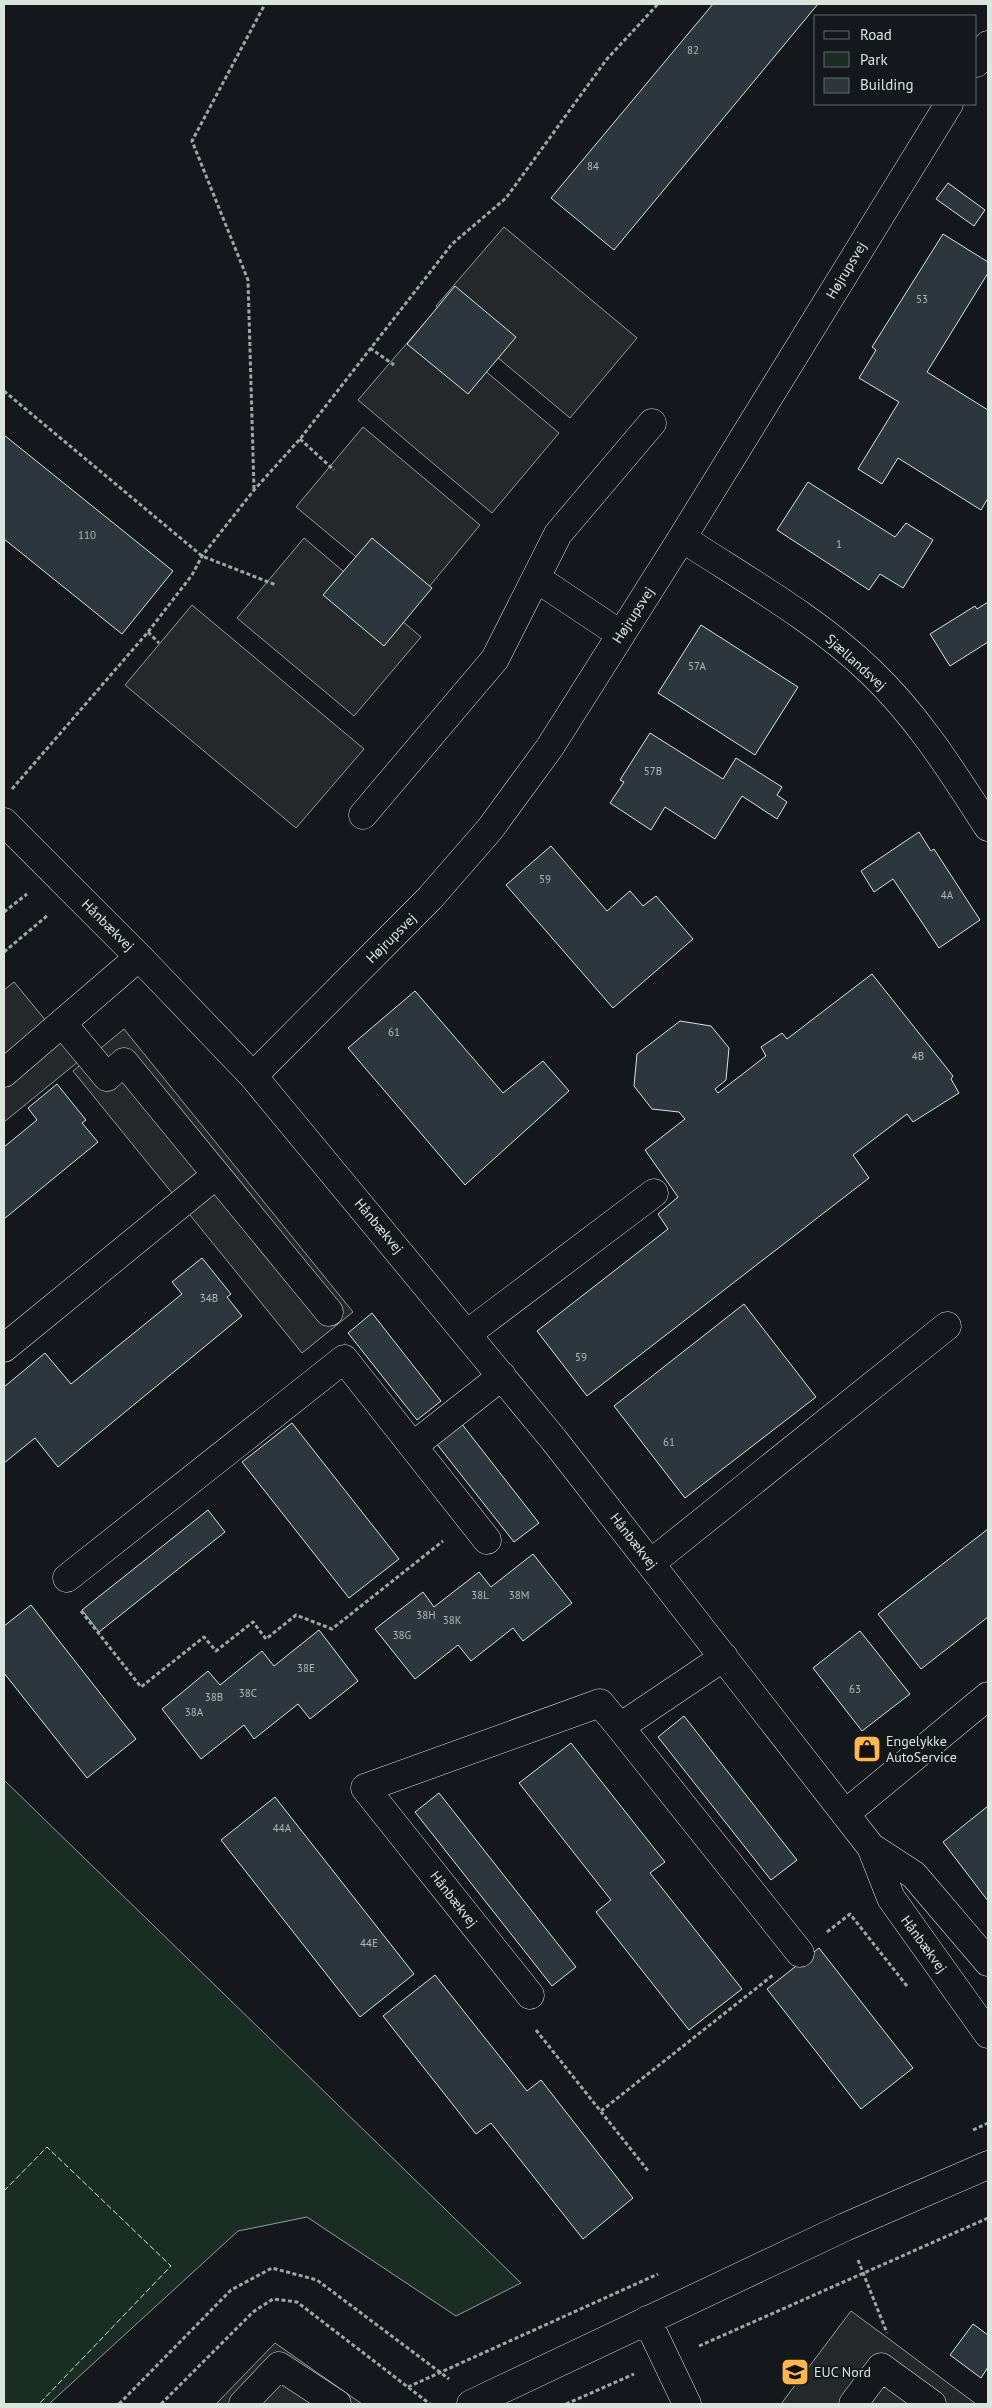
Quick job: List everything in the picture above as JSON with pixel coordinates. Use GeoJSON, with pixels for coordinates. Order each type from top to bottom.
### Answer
{"type":"FeatureCollection","features":[{"type":"Feature","properties":{"kind":"street"},"geometry":{"type":"LineString","coordinates":[[977,62],[988,45]]}},
{"type":"Feature","properties":{"kind":"street","name":"Højrupsvej"},"geometry":{"type":"LineString","coordinates":[[253,1076],[430,898],[490,829],[550,747],[682,538],[948,105]]}},
{"type":"Feature","properties":{"kind":"street"},"geometry":{"type":"LineString","coordinates":[[364,815],[495,659],[558,534],[652,423]]}},
{"type":"Feature","properties":{"kind":"street","name":"Sjællandsvej"},"geometry":{"type":"LineString","coordinates":[[682,538],[816,626],[871,672],[926,733],[988,827]]}},
{"type":"Feature","properties":{"kind":"street"},"geometry":{"type":"LineString","coordinates":[[536,578],[620,634]]}},
{"type":"Feature","properties":{"kind":"street","name":"Hånbækvej"},"geometry":{"type":"LineString","coordinates":[[4,822],[108,925],[253,1076],[468,1334],[724,1657],[871,1847],[891,1898],[988,2034]]}},
{"type":"Feature","properties":{"kind":"street"},"geometry":{"type":"LineString","coordinates":[[4,1073],[139,957]]}},
{"type":"Feature","properties":{"kind":"street"},"geometry":{"type":"LineString","coordinates":[[62,1023],[107,1076],[124,1062],[329,1312]]}},
{"type":"Feature","properties":{"kind":"street"},"geometry":{"type":"LineString","coordinates":[[4,1348],[216,1175]]}},
{"type":"Feature","properties":{"kind":"street"},"geometry":{"type":"LineString","coordinates":[[468,1334],[654,1192]]}},
{"type":"Feature","properties":{"kind":"street"},"geometry":{"type":"LineString","coordinates":[[650,1563],[947,1326]]}},
{"type":"Feature","properties":{"kind":"street"},"geometry":{"type":"LineString","coordinates":[[67,1578],[344,1359],[479,1530]]}},
{"type":"Feature","properties":{"kind":"street"},"geometry":{"type":"LineString","coordinates":[[413,1446],[502,1376]]}},
{"type":"Feature","properties":{"kind":"street"},"geometry":{"type":"LineString","coordinates":[[620,1727],[724,1657]]}},
{"type":"Feature","properties":{"kind":"street"},"geometry":{"type":"LineString","coordinates":[[845,1814],[988,1696]]}},
{"type":"Feature","properties":{"kind":"street","name":"Hånbækvej"},"geometry":{"type":"LineString","coordinates":[[530,1995],[365,1788],[600,1703],[800,1953]]}},
{"type":"Feature","properties":{"kind":"street","name":"Hånbækvej"},"geometry":{"type":"LineString","coordinates":[[871,1847],[914,1875],[988,1962]]}},
{"type":"Feature","properties":{"kind":"street"},"geometry":{"type":"LineString","coordinates":[[475,2402],[844,2226],[988,2165]]}},
{"type":"Feature","properties":{"kind":"street"},"geometry":{"type":"LineString","coordinates":[[647,2320],[687,2404]]}},
{"type":"Feature","properties":{"kind":"street"},"geometry":{"type":"LineString","coordinates":[[243,2404],[279,2366],[337,2404]]}},
{"type":"Feature","properties":{"kind":"street"},"geometry":{"type":"LineString","coordinates":[[854,2404],[881,2367],[932,2404]]}},
{"type":"Feature","properties":{"kind":"path"},"geometry":{"type":"LineString","coordinates":[[254,490],[248,280],[192,141],[264,4]]}},
{"type":"Feature","properties":{"kind":"path"},"geometry":{"type":"LineString","coordinates":[[10,792],[148,632],[192,575],[202,556],[254,490],[300,439],[452,244],[506,198],[607,59],[658,4]]}},
{"type":"Feature","properties":{"kind":"path"},"geometry":{"type":"LineString","coordinates":[[370,348],[394,365]]}},
{"type":"Feature","properties":{"kind":"path"},"geometry":{"type":"LineString","coordinates":[[4,391],[202,556],[276,584]]}},
{"type":"Feature","properties":{"kind":"path"},"geometry":{"type":"LineString","coordinates":[[300,439],[334,470]]}},
{"type":"Feature","properties":{"kind":"path"},"geometry":{"type":"LineString","coordinates":[[148,632],[160,643]]}},
{"type":"Feature","properties":{"kind":"path"},"geometry":{"type":"LineString","coordinates":[[4,952],[48,915],[108,925]]}},
{"type":"Feature","properties":{"kind":"path"},"geometry":{"type":"LineString","coordinates":[[67,1578],[66,1592],[141,1687],[204,1637],[216,1651],[253,1622],[266,1639],[296,1615],[332,1629],[479,1530]]}},
{"type":"Feature","properties":{"kind":"path"},"geometry":{"type":"LineString","coordinates":[[601,2111],[850,1914],[909,1989]]}},
{"type":"Feature","properties":{"kind":"path"},"geometry":{"type":"LineString","coordinates":[[530,1995],[519,2008],[649,2172]]}},
{"type":"Feature","properties":{"kind":"path"},"geometry":{"type":"LineString","coordinates":[[566,2404],[988,2218]]}},
{"type":"Feature","properties":{"kind":"path"},"geometry":{"type":"LineString","coordinates":[[844,2226],[889,2339],[881,2367]]}},
{"type":"Feature","properties":{"kind":"path"},"geometry":{"type":"LineString","coordinates":[[119,2404],[231,2290],[272,2268],[317,2280],[475,2402]]}},
{"type":"Feature","properties":{"kind":"green space"},"geometry":{"type":"Polygon","coordinates":[[[4,1780],[521,2283],[456,2316],[307,2217],[238,2231],[49,2404],[4,2404],[4,1780]]]}},
{"type":"Feature","properties":{"kind":"shaded area"},"geometry":{"type":"Polygon","coordinates":[[[504,227],[637,338],[570,418],[436,306],[504,227]]]}},
{"type":"Feature","properties":{"kind":"shaded area"},"geometry":{"type":"Polygon","coordinates":[[[426,321],[559,433],[492,513],[358,400],[426,321]]]}},
{"type":"Feature","properties":{"kind":"shaded area"},"geometry":{"type":"Polygon","coordinates":[[[363,427],[480,525],[414,605],[296,507],[363,427]]]}},
{"type":"Feature","properties":{"kind":"shaded area"},"geometry":{"type":"Polygon","coordinates":[[[304,538],[421,637],[354,716],[237,618],[304,538]]]}},
{"type":"Feature","properties":{"kind":"shaded area"},"geometry":{"type":"Polygon","coordinates":[[[192,605],[364,749],[296,828],[125,685],[192,605]]]}},
{"type":"Feature","properties":{"kind":"shaded area"},"geometry":{"type":"Polygon","coordinates":[[[14,982],[79,1061],[4,1122],[4,990],[14,982]]]}},
{"type":"Feature","properties":{"kind":"shaded area"},"geometry":{"type":"Polygon","coordinates":[[[124,1029],[353,1312],[302,1353],[73,1071],[124,1029]]]}},
{"type":"Feature","properties":{"kind":"shaded area"},"geometry":{"type":"Polygon","coordinates":[[[851,2311],[889,2339],[976,2404],[781,2404],[851,2311]]]}},
{"type":"Feature","properties":{"kind":"shaded area"},"geometry":{"type":"Polygon","coordinates":[[[275,2343],[362,2404],[216,2404],[275,2343]]]}},
{"type":"Feature","properties":{"kind":"building"},"geometry":{"type":"Polygon","coordinates":[[[713,4],[818,4],[614,250],[551,198],[713,4]]]}},
{"type":"Feature","properties":{"kind":"building"},"geometry":{"type":"Polygon","coordinates":[[[948,183],[985,210],[974,226],[936,199],[948,183]]]}},
{"type":"Feature","properties":{"kind":"building"},"geometry":{"type":"Polygon","coordinates":[[[943,234],[988,262],[988,273],[927,372],[988,410],[988,498],[981,510],[898,458],[882,484],[858,469],[899,402],[859,378],[876,350],[872,347],[943,234]]]}},
{"type":"Feature","properties":{"kind":"building"},"geometry":{"type":"Polygon","coordinates":[[[455,286],[516,337],[468,394],[407,344],[455,286]]]}},
{"type":"Feature","properties":{"kind":"building"},"geometry":{"type":"Polygon","coordinates":[[[4,435],[173,571],[122,634],[4,539],[4,435]]]}},
{"type":"Feature","properties":{"kind":"building"},"geometry":{"type":"Polygon","coordinates":[[[808,482],[895,537],[906,523],[933,540],[903,588],[880,574],[869,590],[777,530],[808,482]]]}},
{"type":"Feature","properties":{"kind":"building"},"geometry":{"type":"Polygon","coordinates":[[[372,538],[432,588],[384,646],[323,595],[372,538]]]}},
{"type":"Feature","properties":{"kind":"building"},"geometry":{"type":"Polygon","coordinates":[[[988,602],[988,642],[950,666],[930,634],[975,606],[977,609],[988,602]]]}},
{"type":"Feature","properties":{"kind":"building"},"geometry":{"type":"Polygon","coordinates":[[[701,625],[798,687],[755,755],[658,693],[701,625]]]}},
{"type":"Feature","properties":{"kind":"building"},"geometry":{"type":"Polygon","coordinates":[[[650,733],[723,779],[736,758],[782,787],[777,795],[787,802],[777,819],[742,796],[715,839],[665,807],[651,830],[610,803],[624,782],[620,780],[650,733]]]}},
{"type":"Feature","properties":{"kind":"building"},"geometry":{"type":"Polygon","coordinates":[[[919,832],[931,851],[934,849],[980,920],[939,948],[893,879],[874,892],[861,871],[919,832]]]}},
{"type":"Feature","properties":{"kind":"building"},"geometry":{"type":"Polygon","coordinates":[[[551,846],[607,911],[630,891],[643,906],[656,896],[693,939],[613,1008],[506,885],[551,846]]]}},
{"type":"Feature","properties":{"kind":"building"},"geometry":{"type":"Polygon","coordinates":[[[872,974],[953,1076],[951,1079],[959,1093],[913,1122],[907,1114],[853,1155],[869,1178],[587,1396],[537,1331],[668,1229],[658,1214],[678,1197],[645,1150],[685,1119],[679,1112],[652,1109],[634,1086],[637,1054],[680,1021],[711,1026],[729,1048],[726,1080],[715,1089],[718,1093],[766,1056],[761,1047],[782,1033],[787,1039],[872,974]]]}},
{"type":"Feature","properties":{"kind":"building"},"geometry":{"type":"Polygon","coordinates":[[[415,991],[503,1093],[543,1061],[569,1091],[465,1185],[348,1048],[415,991]]]}},
{"type":"Feature","properties":{"kind":"building"},"geometry":{"type":"Polygon","coordinates":[[[57,1084],[86,1120],[82,1123],[98,1142],[4,1219],[4,1147],[37,1120],[28,1108],[57,1084]]]}},
{"type":"Feature","properties":{"kind":"building"},"geometry":{"type":"Polygon","coordinates":[[[202,1258],[231,1294],[227,1297],[242,1316],[58,1467],[35,1438],[4,1463],[4,1387],[45,1353],[71,1384],[182,1294],[172,1282],[202,1258]]]}},
{"type":"Feature","properties":{"kind":"building"},"geometry":{"type":"Polygon","coordinates":[[[744,1304],[816,1397],[685,1498],[614,1406],[744,1304]]]}},
{"type":"Feature","properties":{"kind":"building"},"geometry":{"type":"Polygon","coordinates":[[[372,1313],[441,1401],[417,1420],[348,1333],[372,1313]]]}},
{"type":"Feature","properties":{"kind":"building"},"geometry":{"type":"Polygon","coordinates":[[[292,1423],[399,1559],[349,1598],[242,1462],[292,1423]]]}},
{"type":"Feature","properties":{"kind":"building"},"geometry":{"type":"Polygon","coordinates":[[[461,1423],[539,1523],[514,1542],[436,1443],[461,1423]]]}},
{"type":"Feature","properties":{"kind":"building"},"geometry":{"type":"Polygon","coordinates":[[[208,1510],[225,1532],[99,1632],[82,1610],[208,1510]]]}},
{"type":"Feature","properties":{"kind":"building"},"geometry":{"type":"Polygon","coordinates":[[[988,1529],[988,1617],[921,1669],[878,1614],[988,1529]]]}},
{"type":"Feature","properties":{"kind":"building"},"geometry":{"type":"Polygon","coordinates":[[[533,1554],[572,1603],[523,1641],[513,1628],[471,1661],[458,1645],[415,1679],[375,1629],[423,1592],[434,1607],[479,1572],[491,1587],[533,1554]]]}},
{"type":"Feature","properties":{"kind":"building"},"geometry":{"type":"Polygon","coordinates":[[[31,1605],[136,1739],[87,1778],[4,1673],[4,1626],[31,1605]]]}},
{"type":"Feature","properties":{"kind":"building"},"geometry":{"type":"Polygon","coordinates":[[[319,1630],[358,1681],[310,1719],[298,1704],[254,1739],[244,1725],[201,1759],[162,1709],[208,1671],[220,1685],[262,1651],[274,1666],[319,1630]]]}},
{"type":"Feature","properties":{"kind":"building"},"geometry":{"type":"Polygon","coordinates":[[[860,1631],[910,1694],[862,1731],[813,1668],[860,1631]]]}},
{"type":"Feature","properties":{"kind":"building"},"geometry":{"type":"Polygon","coordinates":[[[684,1716],[797,1860],[771,1880],[658,1737],[684,1716]]]}},
{"type":"Feature","properties":{"kind":"building"},"geometry":{"type":"Polygon","coordinates":[[[571,1743],[665,1862],[650,1873],[742,1989],[689,2030],[596,1912],[611,1900],[519,1783],[571,1743]]]}},
{"type":"Feature","properties":{"kind":"building"},"geometry":{"type":"Polygon","coordinates":[[[439,1793],[576,1967],[552,1986],[415,1812],[439,1793]]]}},
{"type":"Feature","properties":{"kind":"building"},"geometry":{"type":"Polygon","coordinates":[[[275,1797],[414,1974],[360,2017],[221,1840],[275,1797]]]}},
{"type":"Feature","properties":{"kind":"building"},"geometry":{"type":"Polygon","coordinates":[[[988,1806],[988,1901],[943,1842],[988,1806]]]}},
{"type":"Feature","properties":{"kind":"building"},"geometry":{"type":"Polygon","coordinates":[[[819,1948],[913,2068],[861,2109],[767,1989],[819,1948]]]}},
{"type":"Feature","properties":{"kind":"building"},"geometry":{"type":"Polygon","coordinates":[[[435,1975],[527,2091],[541,2080],[633,2198],[583,2239],[491,2123],[476,2134],[383,2016],[435,1975]]]}},
{"type":"Feature","properties":{"kind":"building"},"geometry":{"type":"Polygon","coordinates":[[[973,2324],[988,2335],[988,2367],[981,2378],[950,2355],[973,2324]]]}},
{"type":"Feature","properties":{"kind":"fence"},"geometry":{"type":"LineString","coordinates":[[4,2191],[47,2147],[171,2266],[39,2404]]}},
{"type":"Feature","properties":{"kind":"place","name":"Engelykke AutoService"},"geometry":{"type":"Point","coordinates":[867,1749]}},
{"type":"Feature","properties":{"kind":"place","name":"EUC Nord"},"geometry":{"type":"Point","coordinates":[795,2372]}}]}
